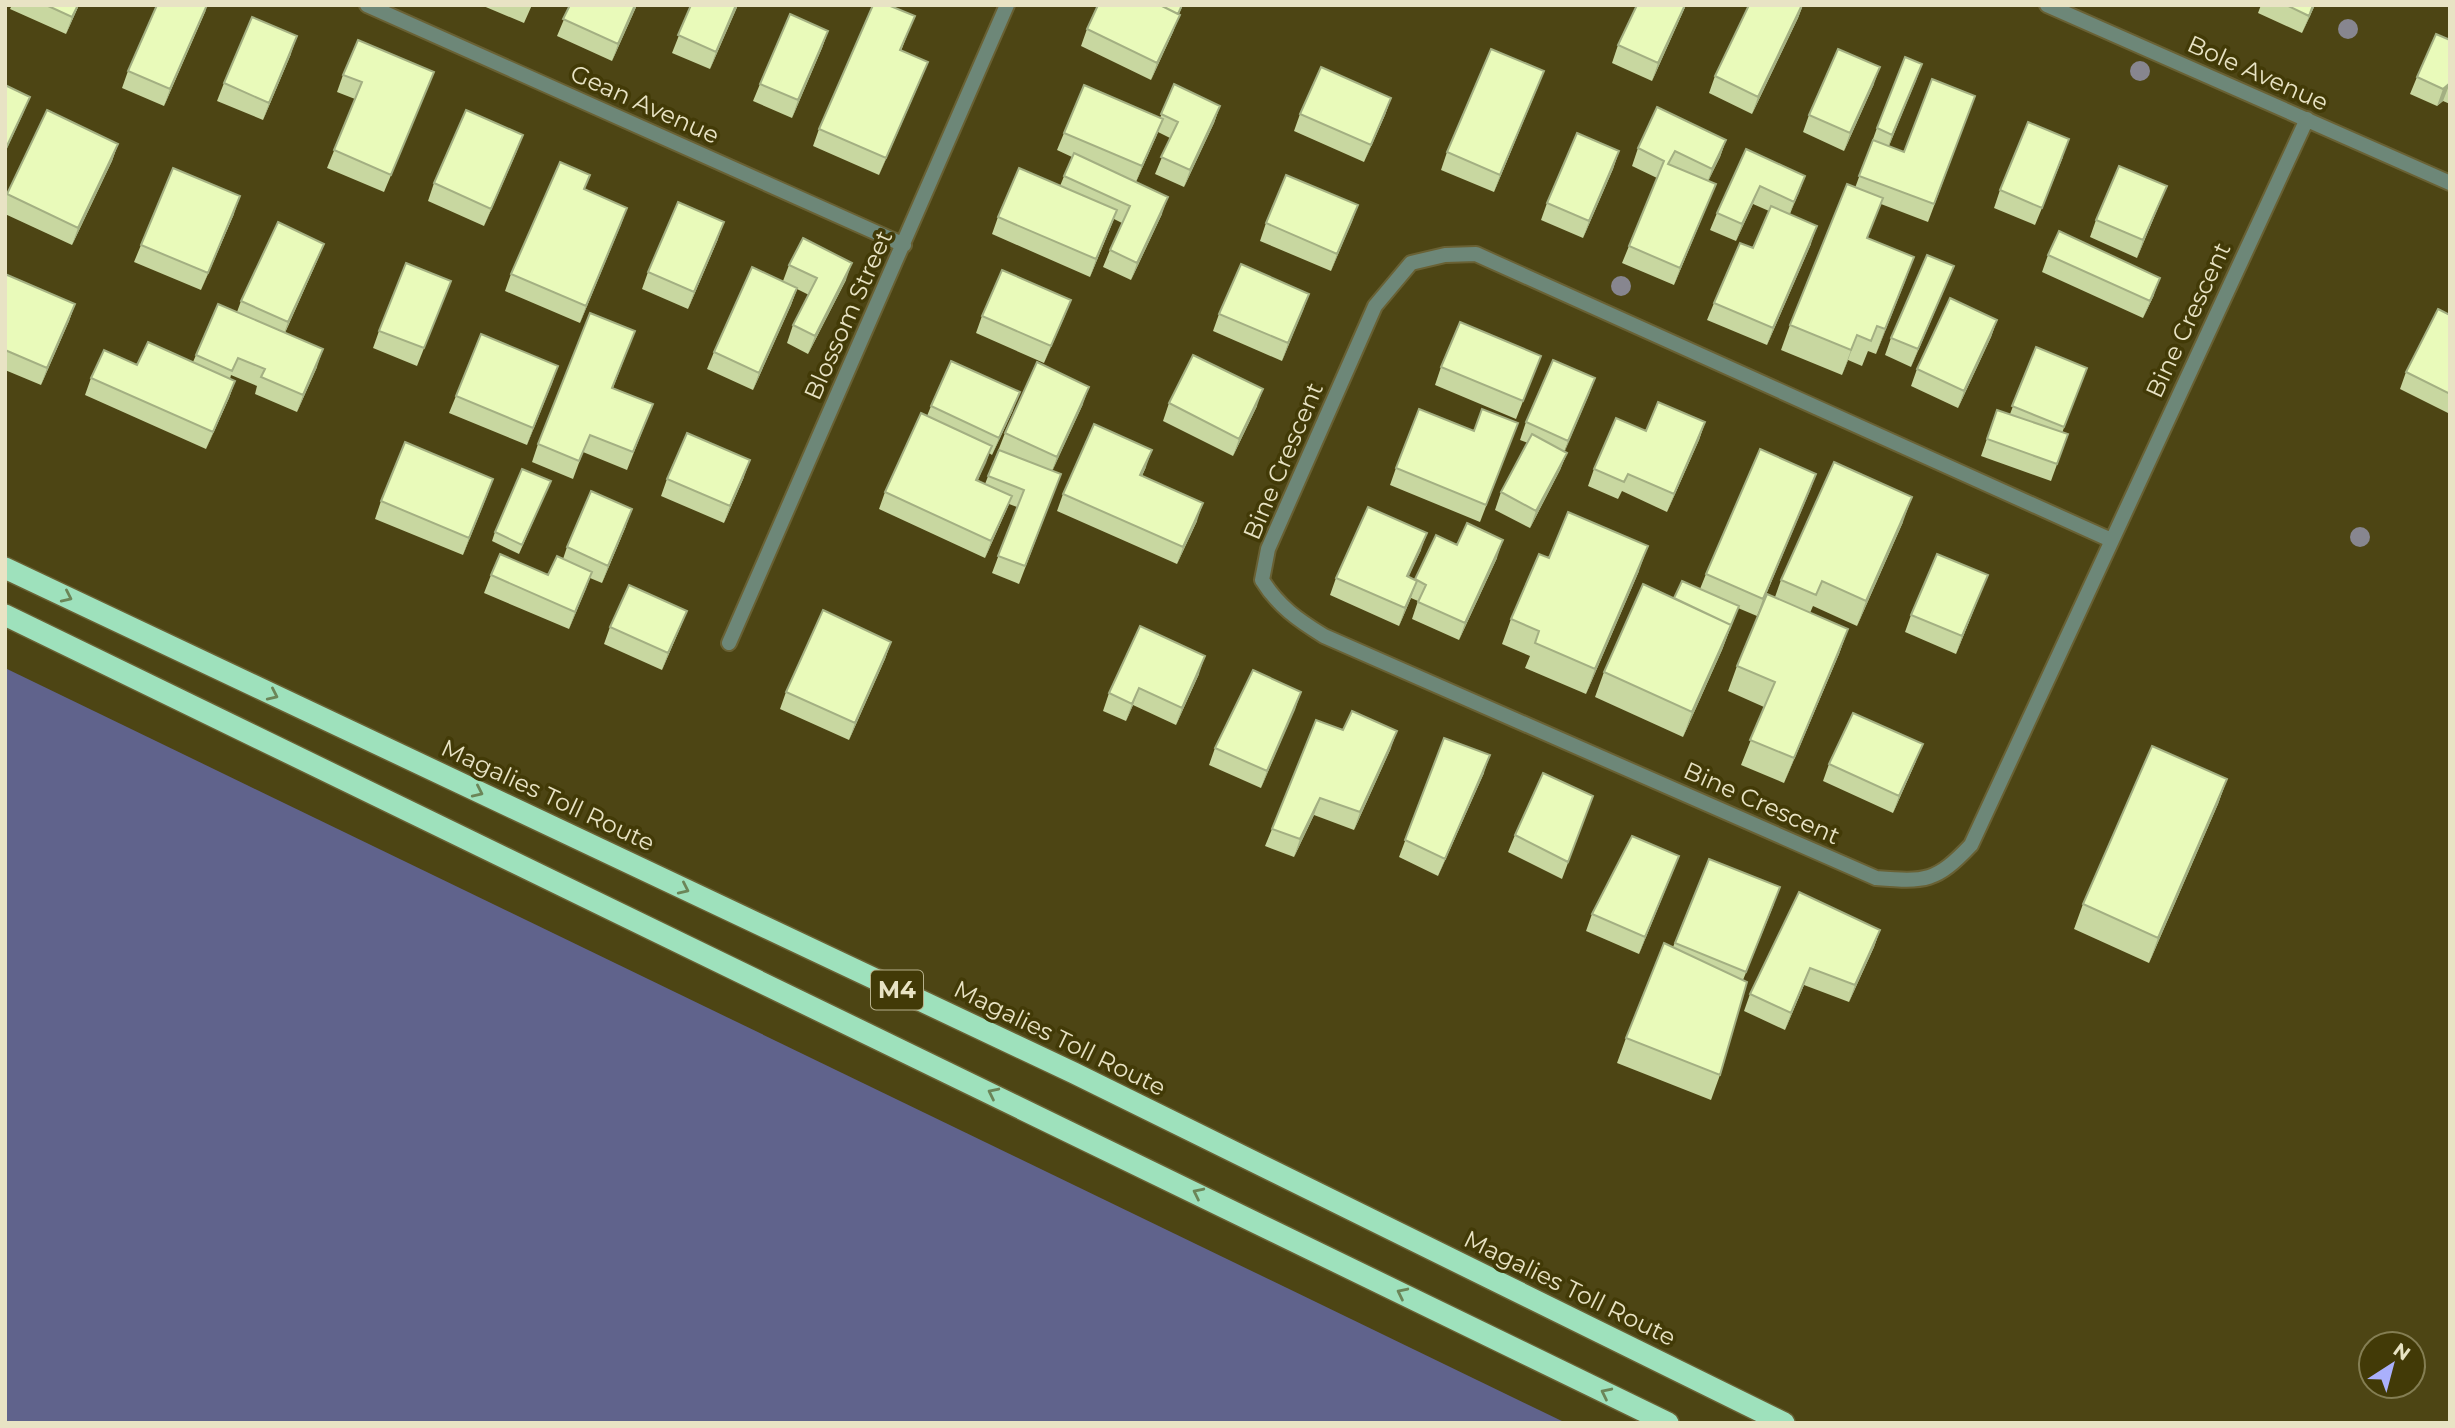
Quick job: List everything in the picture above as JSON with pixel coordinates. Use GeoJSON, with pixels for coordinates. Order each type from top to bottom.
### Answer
{"type":"FeatureCollection","features":[{"type":"Feature","properties":{"kind":"highway","name":"Magalies Toll Route"},"geometry":{"type":"LineString","coordinates":[[5,568],[1074,1073],[1784,1423]]}},
{"type":"Feature","properties":{"kind":"highway","name":"M4"},"geometry":{"type":"LineString","coordinates":[[5,615],[1668,1423]]}},
{"type":"Feature","properties":{"kind":"street","name":"Gean Avenue"},"geometry":{"type":"LineString","coordinates":[[367,5],[904,245]]}},
{"type":"Feature","properties":{"kind":"street","name":"Blossom Street"},"geometry":{"type":"LineString","coordinates":[[729,643],[1007,5]]}},
{"type":"Feature","properties":{"kind":"street","name":"Bole Avenue"},"geometry":{"type":"LineString","coordinates":[[2047,5],[2450,183]]}},
{"type":"Feature","properties":{"kind":"street","name":"Bine Crescent"},"geometry":{"type":"LineString","coordinates":[[2111,540],[1476,254],[1445,255],[1411,263],[1375,306],[1268,549],[1262,580],[1274,600],[1324,636],[1876,878],[1910,881],[1933,877],[1950,867],[1971,845],[2307,120]]}},
{"type":"Feature","properties":{"kind":"shaded area"},"geometry":{"type":"Polygon","coordinates":[[[5,668],[1566,1423],[5,1423],[5,668]]]}},
{"type":"Feature","properties":{"kind":"building"},"geometry":{"type":"Polygon","coordinates":[[[46,5],[78,5],[72,17],[46,5]]]}},
{"type":"Feature","properties":{"kind":"building"},"geometry":{"type":"Polygon","coordinates":[[[157,5],[207,5],[170,89],[128,71],[157,5]]]}},
{"type":"Feature","properties":{"kind":"building"},"geometry":{"type":"Polygon","coordinates":[[[570,5],[635,5],[618,44],[563,19],[570,5]]]}},
{"type":"Feature","properties":{"kind":"building"},"geometry":{"type":"Polygon","coordinates":[[[691,5],[736,5],[716,52],[678,35],[691,5]]]}},
{"type":"Feature","properties":{"kind":"building"},"geometry":{"type":"Polygon","coordinates":[[[873,5],[888,5],[915,16],[900,50],[928,62],[886,158],[819,129],[873,5]]]}},
{"type":"Feature","properties":{"kind":"building"},"geometry":{"type":"Polygon","coordinates":[[[1098,5],[1160,5],[1180,15],[1157,63],[1087,29],[1098,5]]]}},
{"type":"Feature","properties":{"kind":"building"},"geometry":{"type":"Polygon","coordinates":[[[1160,5],[1182,5],[1178,14],[1160,5]]]}},
{"type":"Feature","properties":{"kind":"building"},"geometry":{"type":"Polygon","coordinates":[[[1637,5],[1685,5],[1658,63],[1618,45],[1637,5]]]}},
{"type":"Feature","properties":{"kind":"building"},"geometry":{"type":"Polygon","coordinates":[[[1749,5],[1802,5],[1758,97],[1715,76],[1749,5]]]}},
{"type":"Feature","properties":{"kind":"building"},"geometry":{"type":"Polygon","coordinates":[[[2286,5],[2313,5],[2309,16],[2286,5]]]}},
{"type":"Feature","properties":{"kind":"building"},"geometry":{"type":"Polygon","coordinates":[[[790,14],[828,31],[798,100],[760,84],[790,14]]]}},
{"type":"Feature","properties":{"kind":"building"},"geometry":{"type":"Polygon","coordinates":[[[252,17],[297,36],[269,103],[224,83],[252,17]]]}},
{"type":"Feature","properties":{"kind":"building"},"geometry":{"type":"Polygon","coordinates":[[[2436,34],[2450,40],[2450,83],[2443,89],[2417,77],[2436,34]]]}},
{"type":"Feature","properties":{"kind":"building"},"geometry":{"type":"Polygon","coordinates":[[[358,40],[434,72],[391,175],[334,150],[362,82],[343,75],[358,40]]]}},
{"type":"Feature","properties":{"kind":"building"},"geometry":{"type":"Polygon","coordinates":[[[1491,49],[1544,71],[1500,175],[1447,152],[1491,49]]]}},
{"type":"Feature","properties":{"kind":"building"},"geometry":{"type":"Polygon","coordinates":[[[1838,49],[1880,67],[1850,133],[1809,115],[1838,49]]]}},
{"type":"Feature","properties":{"kind":"building"},"geometry":{"type":"Polygon","coordinates":[[[1905,57],[1922,64],[1892,135],[1877,128],[1905,57]]]}},
{"type":"Feature","properties":{"kind":"building"},"geometry":{"type":"Polygon","coordinates":[[[1321,67],[1391,98],[1371,145],[1300,114],[1321,67]]]}},
{"type":"Feature","properties":{"kind":"building"},"geometry":{"type":"Polygon","coordinates":[[[1932,79],[1975,96],[1934,204],[1859,176],[1873,140],[1904,152],[1932,79]]]}},
{"type":"Feature","properties":{"kind":"building"},"geometry":{"type":"Polygon","coordinates":[[[1174,84],[1220,106],[1190,170],[1161,157],[1178,122],[1161,114],[1174,84]]]}},
{"type":"Feature","properties":{"kind":"building"},"geometry":{"type":"Polygon","coordinates":[[[5,85],[30,97],[5,150],[5,85]]]}},
{"type":"Feature","properties":{"kind":"building"},"geometry":{"type":"Polygon","coordinates":[[[1084,85],[1163,119],[1142,166],[1064,133],[1084,85]]]}},
{"type":"Feature","properties":{"kind":"building"},"geometry":{"type":"Polygon","coordinates":[[[1657,107],[1726,140],[1712,169],[1675,151],[1668,164],[1716,184],[1680,268],[1629,246],[1664,161],[1638,148],[1657,107]]]}},
{"type":"Feature","properties":{"kind":"building"},"geometry":{"type":"Polygon","coordinates":[[[47,110],[118,144],[78,228],[7,194],[47,110]]]}},
{"type":"Feature","properties":{"kind":"building"},"geometry":{"type":"Polygon","coordinates":[[[466,110],[523,135],[491,209],[434,183],[466,110]]]}},
{"type":"Feature","properties":{"kind":"building"},"geometry":{"type":"Polygon","coordinates":[[[2028,122],[2069,139],[2042,208],[2000,190],[2028,122]]]}},
{"type":"Feature","properties":{"kind":"building"},"geometry":{"type":"Polygon","coordinates":[[[1577,133],[1619,151],[1589,221],[1547,203],[1577,133]]]}},
{"type":"Feature","properties":{"kind":"building"},"geometry":{"type":"Polygon","coordinates":[[[1746,149],[1805,176],[1794,202],[1760,186],[1742,224],[1717,213],[1746,149]]]}},
{"type":"Feature","properties":{"kind":"building"},"geometry":{"type":"Polygon","coordinates":[[[1074,153],[1168,197],[1137,263],[1110,250],[1130,206],[1064,176],[1074,153]]]}},
{"type":"Feature","properties":{"kind":"building"},"geometry":{"type":"Polygon","coordinates":[[[560,162],[590,175],[584,189],[627,208],[586,306],[511,274],[560,162]]]}},
{"type":"Feature","properties":{"kind":"building"},"geometry":{"type":"Polygon","coordinates":[[[2119,166],[2167,186],[2143,240],[2096,220],[2119,166]]]}},
{"type":"Feature","properties":{"kind":"building"},"geometry":{"type":"Polygon","coordinates":[[[173,168],[240,196],[208,273],[141,245],[173,168]]]}},
{"type":"Feature","properties":{"kind":"building"},"geometry":{"type":"Polygon","coordinates":[[[1019,168],[1117,210],[1096,259],[998,217],[1019,168]]]}},
{"type":"Feature","properties":{"kind":"building"},"geometry":{"type":"Polygon","coordinates":[[[1286,175],[1358,205],[1337,254],[1266,223],[1286,175]]]}},
{"type":"Feature","properties":{"kind":"building"},"geometry":{"type":"Polygon","coordinates":[[[1847,184],[1883,198],[1867,238],[1914,257],[1885,329],[1877,326],[1871,341],[1857,335],[1851,350],[1790,325],[1847,184]]]}},
{"type":"Feature","properties":{"kind":"building"},"geometry":{"type":"Polygon","coordinates":[[[678,202],[724,222],[694,292],[648,272],[678,202]]]}},
{"type":"Feature","properties":{"kind":"building"},"geometry":{"type":"Polygon","coordinates":[[[1771,206],[1817,226],[1773,328],[1714,303],[1740,243],[1753,248],[1771,206]]]}},
{"type":"Feature","properties":{"kind":"building"},"geometry":{"type":"Polygon","coordinates":[[[278,222],[324,244],[288,322],[241,301],[278,222]]]}},
{"type":"Feature","properties":{"kind":"building"},"geometry":{"type":"Polygon","coordinates":[[[2059,231],[2160,278],[2150,301],[2048,255],[2059,231]]]}},
{"type":"Feature","properties":{"kind":"building"},"geometry":{"type":"Polygon","coordinates":[[[803,238],[852,263],[815,336],[793,325],[817,278],[789,265],[803,238]]]}},
{"type":"Feature","properties":{"kind":"building"},"geometry":{"type":"Polygon","coordinates":[[[1927,255],[1954,266],[1918,349],[1891,338],[1927,255]]]}},
{"type":"Feature","properties":{"kind":"building"},"geometry":{"type":"Polygon","coordinates":[[[406,263],[451,281],[424,348],[379,331],[406,263]]]}},
{"type":"Feature","properties":{"kind":"building"},"geometry":{"type":"Polygon","coordinates":[[[1241,264],[1309,294],[1288,343],[1219,314],[1241,264]]]}},
{"type":"Feature","properties":{"kind":"building"},"geometry":{"type":"Polygon","coordinates":[[[752,267],[797,288],[759,373],[714,352],[752,267]]]}},
{"type":"Feature","properties":{"kind":"building"},"geometry":{"type":"Polygon","coordinates":[[[1002,270],[1071,300],[1051,346],[982,316],[1002,270]]]}},
{"type":"Feature","properties":{"kind":"building"},"geometry":{"type":"Polygon","coordinates":[[[5,274],[75,304],[47,368],[5,350],[5,274]]]}},
{"type":"Feature","properties":{"kind":"building"},"geometry":{"type":"Polygon","coordinates":[[[1950,298],[1997,320],[1964,391],[1917,369],[1950,298]]]}},
{"type":"Feature","properties":{"kind":"building"},"geometry":{"type":"Polygon","coordinates":[[[218,304],[323,349],[303,395],[261,377],[265,369],[238,358],[232,371],[196,355],[218,304]]]}},
{"type":"Feature","properties":{"kind":"building"},"geometry":{"type":"Polygon","coordinates":[[[2438,309],[2450,315],[2450,394],[2406,372],[2438,309]]]}},
{"type":"Feature","properties":{"kind":"building"},"geometry":{"type":"Polygon","coordinates":[[[590,313],[635,331],[612,388],[653,404],[633,452],[590,435],[579,461],[538,444],[590,313]]]}},
{"type":"Feature","properties":{"kind":"building"},"geometry":{"type":"Polygon","coordinates":[[[1460,322],[1541,356],[1523,401],[1441,367],[1460,322]]]}},
{"type":"Feature","properties":{"kind":"building"},"geometry":{"type":"Polygon","coordinates":[[[481,334],[558,366],[533,428],[456,396],[481,334]]]}},
{"type":"Feature","properties":{"kind":"building"},"geometry":{"type":"Polygon","coordinates":[[[148,342],[235,381],[213,432],[91,378],[104,350],[137,365],[148,342]]]}},
{"type":"Feature","properties":{"kind":"building"},"geometry":{"type":"Polygon","coordinates":[[[2036,347],[2087,368],[2064,427],[2012,406],[2036,347]]]}},
{"type":"Feature","properties":{"kind":"building"},"geometry":{"type":"Polygon","coordinates":[[[1193,355],[1263,389],[1239,439],[1169,403],[1193,355]]]}},
{"type":"Feature","properties":{"kind":"building"},"geometry":{"type":"Polygon","coordinates":[[[1553,360],[1595,378],[1568,441],[1526,422],[1553,360]]]}},
{"type":"Feature","properties":{"kind":"building"},"geometry":{"type":"Polygon","coordinates":[[[951,361],[1020,392],[999,438],[931,406],[951,361]]]}},
{"type":"Feature","properties":{"kind":"building"},"geometry":{"type":"Polygon","coordinates":[[[1037,362],[1089,387],[1057,457],[1005,433],[1037,362]]]}},
{"type":"Feature","properties":{"kind":"building"},"geometry":{"type":"Polygon","coordinates":[[[1658,402],[1705,422],[1674,494],[1628,474],[1624,482],[1594,469],[1616,418],[1646,431],[1658,402]]]}},
{"type":"Feature","properties":{"kind":"building"},"geometry":{"type":"Polygon","coordinates":[[[1419,409],[1474,431],[1482,409],[1518,423],[1486,505],[1396,468],[1419,409]]]}},
{"type":"Feature","properties":{"kind":"building"},"geometry":{"type":"Polygon","coordinates":[[[1997,410],[2068,434],[2057,464],[1987,439],[1997,410]]]}},
{"type":"Feature","properties":{"kind":"building"},"geometry":{"type":"Polygon","coordinates":[[[921,413],[992,446],[976,480],[1012,496],[991,541],[885,492],[921,413]]]}},
{"type":"Feature","properties":{"kind":"building"},"geometry":{"type":"Polygon","coordinates":[[[1094,424],[1152,450],[1140,475],[1203,503],[1183,547],[1063,494],[1094,424]]]}},
{"type":"Feature","properties":{"kind":"building"},"geometry":{"type":"Polygon","coordinates":[[[687,433],[750,460],[730,506],[667,479],[687,433]]]}},
{"type":"Feature","properties":{"kind":"building"},"geometry":{"type":"Polygon","coordinates":[[[1532,434],[1567,453],[1536,511],[1501,492],[1532,434]]]}},
{"type":"Feature","properties":{"kind":"building"},"geometry":{"type":"Polygon","coordinates":[[[405,442],[493,479],[469,538],[381,501],[405,442]]]}},
{"type":"Feature","properties":{"kind":"building"},"geometry":{"type":"Polygon","coordinates":[[[1760,449],[1816,474],[1763,599],[1706,574],[1760,449]]]}},
{"type":"Feature","properties":{"kind":"building"},"geometry":{"type":"Polygon","coordinates":[[[999,450],[1061,474],[1025,566],[998,556],[1024,490],[988,476],[999,450]]]}},
{"type":"Feature","properties":{"kind":"building"},"geometry":{"type":"Polygon","coordinates":[[[1834,462],[1912,497],[1866,601],[1822,581],[1816,595],[1781,580],[1834,462]]]}},
{"type":"Feature","properties":{"kind":"building"},"geometry":{"type":"Polygon","coordinates":[[[522,469],[551,481],[522,545],[495,532],[522,469]]]}},
{"type":"Feature","properties":{"kind":"building"},"geometry":{"type":"Polygon","coordinates":[[[591,491],[632,509],[608,566],[567,547],[591,491]]]}},
{"type":"Feature","properties":{"kind":"building"},"geometry":{"type":"Polygon","coordinates":[[[1368,507],[1427,533],[1407,576],[1417,581],[1405,608],[1336,578],[1368,507]]]}},
{"type":"Feature","properties":{"kind":"building"},"geometry":{"type":"Polygon","coordinates":[[[1568,512],[1648,546],[1595,669],[1535,643],[1539,631],[1511,619],[1539,554],[1549,558],[1568,512]]]}},
{"type":"Feature","properties":{"kind":"building"},"geometry":{"type":"Polygon","coordinates":[[[1467,523],[1503,540],[1465,623],[1418,602],[1426,585],[1415,579],[1436,535],[1457,545],[1467,523]]]}},
{"type":"Feature","properties":{"kind":"building"},"geometry":{"type":"Polygon","coordinates":[[[500,554],[548,575],[557,556],[592,572],[575,612],[491,575],[500,554]]]}},
{"type":"Feature","properties":{"kind":"building"},"geometry":{"type":"Polygon","coordinates":[[[1937,554],[1988,575],[1962,636],[1911,615],[1937,554]]]}},
{"type":"Feature","properties":{"kind":"building"},"geometry":{"type":"Polygon","coordinates":[[[1682,581],[1739,606],[1729,630],[1731,625],[1674,598],[1682,581]]]}},
{"type":"Feature","properties":{"kind":"building"},"geometry":{"type":"Polygon","coordinates":[[[1643,584],[1731,625],[1692,712],[1604,672],[1643,584]]]}},
{"type":"Feature","properties":{"kind":"building"},"geometry":{"type":"Polygon","coordinates":[[[629,585],[687,611],[668,653],[610,627],[629,585]]]}},
{"type":"Feature","properties":{"kind":"building"},"geometry":{"type":"Polygon","coordinates":[[[1767,594],[1848,629],[1794,758],[1750,740],[1775,682],[1737,666],[1767,594]]]}},
{"type":"Feature","properties":{"kind":"building"},"geometry":{"type":"Polygon","coordinates":[[[823,610],[891,642],[855,723],[786,692],[823,610]]]}},
{"type":"Feature","properties":{"kind":"building"},"geometry":{"type":"Polygon","coordinates":[[[1140,626],[1205,656],[1182,708],[1139,688],[1132,704],[1109,693],[1140,626]]]}},
{"type":"Feature","properties":{"kind":"building"},"geometry":{"type":"Polygon","coordinates":[[[1253,670],[1301,692],[1267,771],[1215,748],[1253,670]]]}},
{"type":"Feature","properties":{"kind":"building"},"geometry":{"type":"Polygon","coordinates":[[[1352,711],[1397,731],[1360,812],[1320,798],[1300,839],[1272,829],[1316,720],[1343,730],[1352,711]]]}},
{"type":"Feature","properties":{"kind":"building"},"geometry":{"type":"Polygon","coordinates":[[[1853,713],[1923,744],[1899,796],[1829,764],[1853,713]]]}},
{"type":"Feature","properties":{"kind":"building"},"geometry":{"type":"Polygon","coordinates":[[[1444,738],[1490,755],[1445,859],[1405,840],[1444,738]]]}},
{"type":"Feature","properties":{"kind":"building"},"geometry":{"type":"Polygon","coordinates":[[[2152,746],[2227,779],[2158,938],[2083,904],[2152,746]]]}},
{"type":"Feature","properties":{"kind":"building"},"geometry":{"type":"Polygon","coordinates":[[[1543,773],[1593,796],[1568,862],[1515,835],[1543,773]]]}},
{"type":"Feature","properties":{"kind":"building"},"geometry":{"type":"Polygon","coordinates":[[[1632,836],[1679,856],[1645,937],[1592,914],[1632,836]]]}},
{"type":"Feature","properties":{"kind":"building"},"geometry":{"type":"Polygon","coordinates":[[[1709,859],[1780,887],[1746,972],[1675,943],[1709,859]]]}},
{"type":"Feature","properties":{"kind":"building"},"geometry":{"type":"Polygon","coordinates":[[[1799,892],[1880,930],[1855,985],[1810,968],[1791,1013],[1750,994],[1799,892]]]}},
{"type":"Feature","properties":{"kind":"building"},"geometry":{"type":"Polygon","coordinates":[[[1664,943],[1747,982],[1720,1075],[1626,1038],[1664,943]]]}}]}
